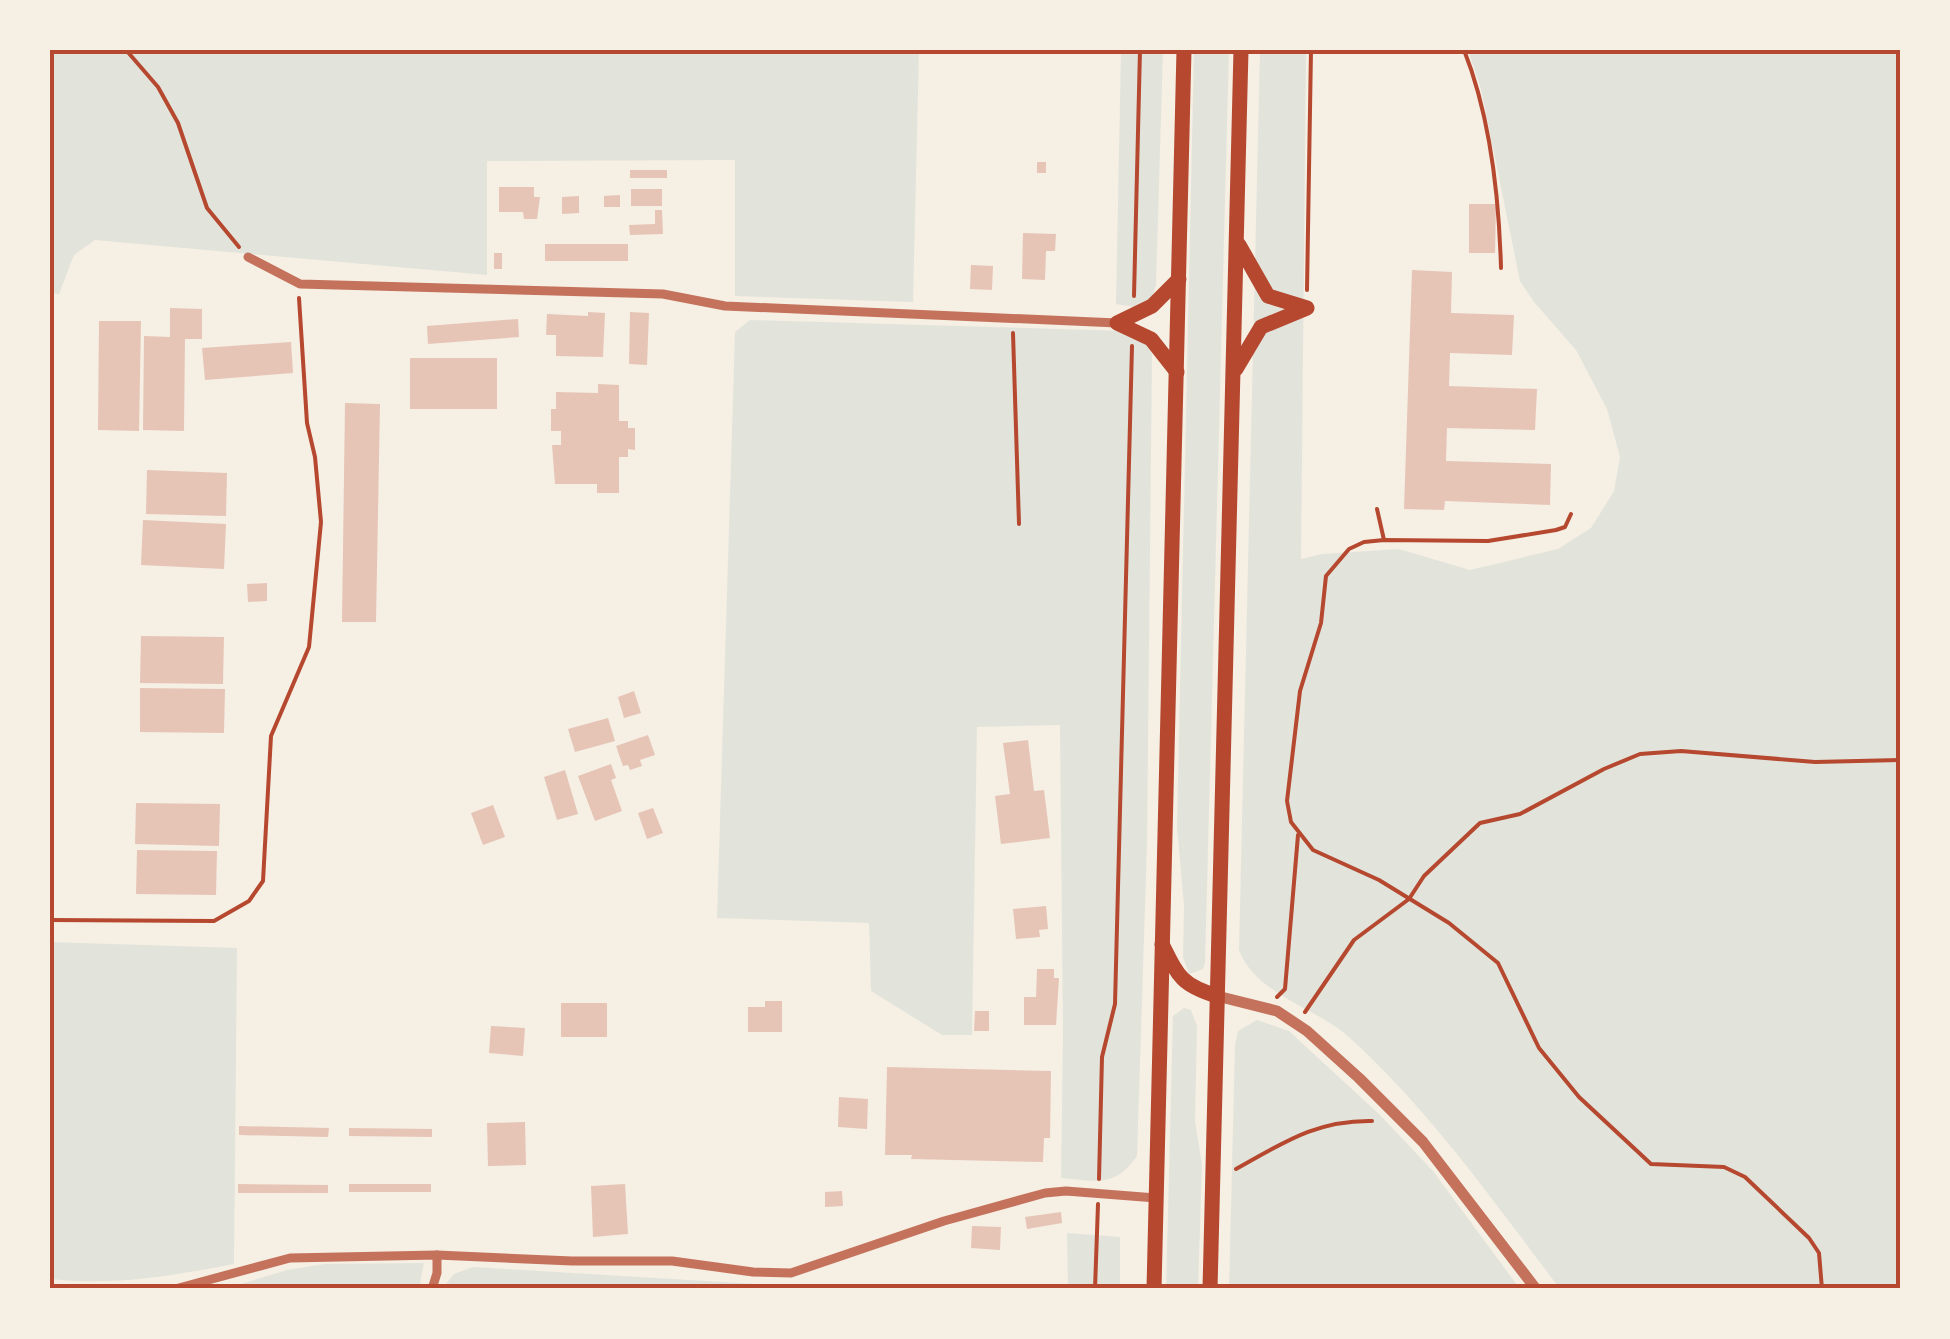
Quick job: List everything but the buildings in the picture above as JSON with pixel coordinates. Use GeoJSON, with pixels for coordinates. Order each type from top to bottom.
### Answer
{"type":"FeatureCollection","features":[{"type":"Feature","properties":{"kind":"highway"},"geometry":{"type":"LineString","coordinates":[[1154,1289],[1184,50]]}},
{"type":"Feature","properties":{"kind":"highway"},"geometry":{"type":"LineString","coordinates":[[1210,1289],[1242,50]]}},
{"type":"Feature","properties":{"kind":"highway"},"geometry":{"type":"LineString","coordinates":[[1237,242],[1268,296],[1307,308]]}},
{"type":"Feature","properties":{"kind":"highway"},"geometry":{"type":"LineString","coordinates":[[1117,323],[1133,322],[1179,279]]}},
{"type":"Feature","properties":{"kind":"highway"},"geometry":{"type":"LineString","coordinates":[[1234,372],[1261,327],[1307,308]]}},
{"type":"Feature","properties":{"kind":"highway"},"geometry":{"type":"LineString","coordinates":[[1133,322],[1177,372]]}},
{"type":"Feature","properties":{"kind":"highway"},"geometry":{"type":"LineString","coordinates":[[1161,941],[1180,979],[1190,988],[1217,996]]}},
{"type":"Feature","properties":{"kind":"street"},"geometry":{"type":"LineString","coordinates":[[248,257],[300,284],[663,294],[725,306],[1117,323]]}},
{"type":"Feature","properties":{"kind":"street"},"geometry":{"type":"LineString","coordinates":[[1217,996],[1266,1008],[1296,1024],[1360,1078],[1422,1142],[1536,1289]]}},
{"type":"Feature","properties":{"kind":"street"},"geometry":{"type":"LineString","coordinates":[[175,1289],[290,1258],[438,1254],[672,1261],[753,1272],[790,1272],[1045,1192],[1156,1198]]}},
{"type":"Feature","properties":{"kind":"street"},"geometry":{"type":"LineString","coordinates":[[432,1289],[438,1254]]}},
{"type":"Feature","properties":{"kind":"path"},"geometry":{"type":"LineString","coordinates":[[126,50],[158,88],[178,123],[207,208],[248,257]]}},
{"type":"Feature","properties":{"kind":"path"},"geometry":{"type":"LineString","coordinates":[[1094,1289],[1102,1056],[1115,1004],[1140,50]]}},
{"type":"Feature","properties":{"kind":"path"},"geometry":{"type":"LineString","coordinates":[[1307,308],[1311,50]]}},
{"type":"Feature","properties":{"kind":"path"},"geometry":{"type":"LineString","coordinates":[[1464,50],[1480,102],[1498,197],[1501,268]]}},
{"type":"Feature","properties":{"kind":"path"},"geometry":{"type":"LineString","coordinates":[[50,920],[214,921],[249,901],[263,881],[270,736],[309,647],[321,522],[315,457],[306,423],[300,284]]}},
{"type":"Feature","properties":{"kind":"path"},"geometry":{"type":"LineString","coordinates":[[1012,318],[1019,524]]}},
{"type":"Feature","properties":{"kind":"path"},"geometry":{"type":"LineString","coordinates":[[1377,510],[1384,540]]}},
{"type":"Feature","properties":{"kind":"path"},"geometry":{"type":"LineString","coordinates":[[1572,514],[1565,527],[1556,530],[1488,541],[1384,540],[1364,542],[1350,549],[1326,576],[1321,623],[1300,691],[1288,802],[1291,822],[1313,850],[1379,880],[1449,923],[1498,963],[1540,1048],[1578,1097],[1651,1164],[1724,1167],[1744,1177],[1809,1238],[1819,1253],[1822,1289]]}},
{"type":"Feature","properties":{"kind":"path"},"geometry":{"type":"LineString","coordinates":[[1296,1024],[1354,940],[1409,899],[1424,876],[1480,823],[1520,814],[1604,768],[1640,754],[1682,751],[1815,762],[1900,760]]}},
{"type":"Feature","properties":{"kind":"path"},"geometry":{"type":"LineString","coordinates":[[1266,1008],[1284,989],[1298,835]]}},
{"type":"Feature","properties":{"kind":"path"},"geometry":{"type":"LineString","coordinates":[[1236,1169],[1309,1129],[1344,1121],[1372,1122]]}},
{"type":"Feature","properties":{"kind":"shaded area"},"geometry":{"type":"Polygon","coordinates":[[[50,50],[919,50],[913,302],[735,296],[735,160],[487,161],[487,275],[95,240],[74,255],[59,294],[50,293],[50,50]]]}},
{"type":"Feature","properties":{"kind":"shaded area"},"geometry":{"type":"Polygon","coordinates":[[[1121,50],[1163,50],[1156,285],[1152,299],[1141,308],[1116,304],[1121,50]]]}},
{"type":"Feature","properties":{"kind":"shaded area"},"geometry":{"type":"Polygon","coordinates":[[[1194,50],[1229,50],[1205,963],[1203,969],[1189,974],[1183,957],[1184,906],[1177,827],[1194,50]]]}},
{"type":"Feature","properties":{"kind":"shaded area"},"geometry":{"type":"Polygon","coordinates":[[[1260,50],[1306,50],[1301,559],[1399,549],[1470,570],[1558,549],[1591,528],[1614,491],[1620,457],[1607,409],[1576,350],[1520,281],[1481,89],[1468,50],[1900,50],[1900,1289],[1560,1289],[1461,1159],[1380,1066],[1336,1027],[1259,978],[1239,950],[1260,50]]]}},
{"type":"Feature","properties":{"kind":"shaded area"},"geometry":{"type":"Polygon","coordinates":[[[750,320],[1127,331],[1147,344],[1152,354],[1147,844],[1137,1156],[1113,1178],[1061,1178],[1060,725],[977,727],[972,1035],[942,1035],[871,991],[869,923],[717,918],[735,332],[750,320]]]}},
{"type":"Feature","properties":{"kind":"shaded area"},"geometry":{"type":"Polygon","coordinates":[[[50,942],[237,948],[234,1264],[120,1280],[50,1279],[50,942]]]}},
{"type":"Feature","properties":{"kind":"shaded area"},"geometry":{"type":"Polygon","coordinates":[[[1184,1008],[1191,1010],[1197,1026],[1195,1121],[1202,1165],[1198,1289],[1166,1289],[1173,1016],[1184,1008]]]}},
{"type":"Feature","properties":{"kind":"shaded area"},"geometry":{"type":"Polygon","coordinates":[[[1257,1020],[1289,1031],[1380,1115],[1433,1171],[1520,1289],[1229,1289],[1235,1045],[1238,1031],[1257,1020]]]}},
{"type":"Feature","properties":{"kind":"shaded area"},"geometry":{"type":"Polygon","coordinates":[[[1067,1233],[1120,1237],[1120,1289],[1068,1289],[1067,1233]]]}},
{"type":"Feature","properties":{"kind":"shaded area"},"geometry":{"type":"Polygon","coordinates":[[[424,1263],[419,1289],[225,1289],[287,1270],[324,1264],[424,1263]]]}},
{"type":"Feature","properties":{"kind":"shaded area"},"geometry":{"type":"Polygon","coordinates":[[[473,1267],[841,1289],[442,1289],[454,1274],[473,1267]]]}}]}
